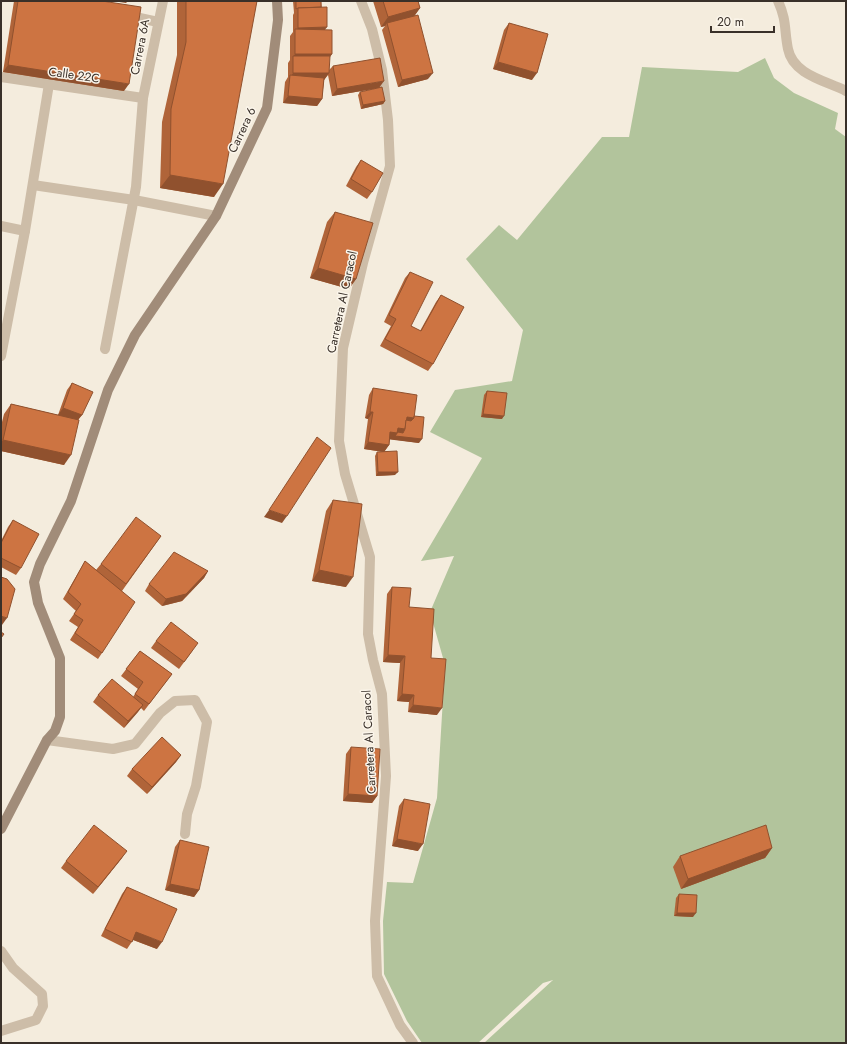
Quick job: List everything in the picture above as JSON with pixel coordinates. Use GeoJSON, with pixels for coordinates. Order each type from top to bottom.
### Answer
{"type":"FeatureCollection","features":[{"type":"Feature","properties":{"kind":"street","name":"Carrera 6A"},"geometry":{"type":"LineString","coordinates":[[105,349],[134,200],[143,98],[158,22],[164,1]]}},
{"type":"Feature","properties":{"kind":"street","name":"Carrera 6"},"geometry":{"type":"LineString","coordinates":[[1,830],[47,740],[55,731],[60,717],[60,658],[38,603],[34,582],[40,564],[71,501],[108,390],[135,336],[216,216],[267,108],[278,20],[277,1]]}},
{"type":"Feature","properties":{"kind":"street","name":"Carretera Al Caracol"},"geometry":{"type":"LineString","coordinates":[[361,1],[372,29],[382,70],[388,120],[390,166],[363,263],[343,348],[339,442],[345,474],[370,557],[368,634],[382,694],[386,776],[375,921],[377,976],[400,1025],[413,1043]]}},
{"type":"Feature","properties":{"kind":"street"},"geometry":{"type":"LineString","coordinates":[[778,1],[785,15],[788,51],[798,67],[816,80],[846,91]]}},
{"type":"Feature","properties":{"kind":"street"},"geometry":{"type":"LineString","coordinates":[[112,12],[158,22]]}},
{"type":"Feature","properties":{"kind":"street","name":"Calle 22C"},"geometry":{"type":"LineString","coordinates":[[1,77],[143,98]]}},
{"type":"Feature","properties":{"kind":"street"},"geometry":{"type":"LineString","coordinates":[[1,356],[25,231],[50,84]]}},
{"type":"Feature","properties":{"kind":"street"},"geometry":{"type":"LineString","coordinates":[[32,185],[134,200],[216,216]]}},
{"type":"Feature","properties":{"kind":"street"},"geometry":{"type":"LineString","coordinates":[[1,226],[25,231]]}},
{"type":"Feature","properties":{"kind":"street"},"geometry":{"type":"LineString","coordinates":[[47,740],[113,749],[135,744],[160,713],[175,701],[195,700],[207,722],[196,786],[187,814],[185,834]]}},
{"type":"Feature","properties":{"kind":"street"},"geometry":{"type":"LineString","coordinates":[[1,951],[13,968],[42,994],[43,1006],[36,1020],[1,1031]]}},
{"type":"Feature","properties":{"kind":"green space"},"geometry":{"type":"Polygon","coordinates":[[[765,58],[774,78],[794,93],[838,113],[835,129],[846,137],[846,1043],[484,1043],[553,980],[543,983],[478,1043],[422,1043],[407,1021],[384,974],[383,921],[387,882],[413,883],[437,798],[445,665],[430,612],[454,556],[421,561],[482,458],[430,432],[455,390],[512,381],[523,330],[466,259],[499,225],[517,240],[602,137],[629,137],[642,67],[738,72],[765,58]]]}},
{"type":"Feature","properties":{"kind":"building"},"geometry":{"type":"Polygon","coordinates":[[[18,1],[102,1],[141,7],[129,84],[8,65],[18,1]]]}},
{"type":"Feature","properties":{"kind":"building"},"geometry":{"type":"Polygon","coordinates":[[[186,1],[257,1],[223,184],[170,175],[171,109],[186,42],[186,1]]]}},
{"type":"Feature","properties":{"kind":"building"},"geometry":{"type":"Polygon","coordinates":[[[296,1],[321,1],[321,7],[296,9],[296,1]]]}},
{"type":"Feature","properties":{"kind":"building"},"geometry":{"type":"Polygon","coordinates":[[[383,1],[418,1],[420,8],[388,17],[383,1]]]}},
{"type":"Feature","properties":{"kind":"building"},"geometry":{"type":"Polygon","coordinates":[[[327,7],[327,27],[298,28],[298,8],[327,7]]]}},
{"type":"Feature","properties":{"kind":"building"},"geometry":{"type":"Polygon","coordinates":[[[418,15],[433,73],[402,80],[387,23],[418,15]]]}},
{"type":"Feature","properties":{"kind":"building"},"geometry":{"type":"Polygon","coordinates":[[[509,23],[548,34],[537,73],[498,62],[509,23]]]}},
{"type":"Feature","properties":{"kind":"building"},"geometry":{"type":"Polygon","coordinates":[[[295,29],[332,30],[332,54],[295,54],[295,29]]]}},
{"type":"Feature","properties":{"kind":"building"},"geometry":{"type":"Polygon","coordinates":[[[293,56],[330,56],[329,73],[293,73],[293,56]]]}},
{"type":"Feature","properties":{"kind":"building"},"geometry":{"type":"Polygon","coordinates":[[[380,58],[384,81],[337,89],[333,66],[380,58]]]}},
{"type":"Feature","properties":{"kind":"building"},"geometry":{"type":"Polygon","coordinates":[[[290,75],[324,78],[322,99],[288,96],[290,75]]]}},
{"type":"Feature","properties":{"kind":"building"},"geometry":{"type":"Polygon","coordinates":[[[382,87],[385,101],[363,105],[360,92],[382,87]]]}},
{"type":"Feature","properties":{"kind":"building"},"geometry":{"type":"Polygon","coordinates":[[[361,160],[383,173],[372,192],[351,179],[361,160]]]}},
{"type":"Feature","properties":{"kind":"building"},"geometry":{"type":"Polygon","coordinates":[[[335,212],[373,223],[356,279],[318,268],[335,212]]]}},
{"type":"Feature","properties":{"kind":"building"},"geometry":{"type":"Polygon","coordinates":[[[410,272],[433,282],[411,326],[421,331],[441,295],[464,307],[433,364],[385,339],[396,319],[389,315],[410,272]]]}},
{"type":"Feature","properties":{"kind":"building"},"geometry":{"type":"Polygon","coordinates":[[[72,383],[93,392],[82,415],[63,408],[72,383]]]}},
{"type":"Feature","properties":{"kind":"building"},"geometry":{"type":"Polygon","coordinates":[[[373,388],[417,395],[414,418],[407,417],[405,429],[398,428],[397,433],[390,432],[389,445],[368,442],[373,412],[370,412],[373,388]]]}},
{"type":"Feature","properties":{"kind":"building"},"geometry":{"type":"Polygon","coordinates":[[[487,391],[507,393],[504,416],[483,414],[487,391]]]}},
{"type":"Feature","properties":{"kind":"building"},"geometry":{"type":"Polygon","coordinates":[[[11,404],[79,420],[71,455],[3,440],[11,404]]]}},
{"type":"Feature","properties":{"kind":"building"},"geometry":{"type":"Polygon","coordinates":[[[414,416],[424,417],[422,439],[395,436],[398,432],[403,433],[406,420],[411,421],[414,416]]]}},
{"type":"Feature","properties":{"kind":"building"},"geometry":{"type":"Polygon","coordinates":[[[317,437],[331,448],[287,516],[269,510],[317,437]]]}},
{"type":"Feature","properties":{"kind":"building"},"geometry":{"type":"Polygon","coordinates":[[[397,451],[398,472],[378,472],[377,452],[397,451]]]}},
{"type":"Feature","properties":{"kind":"building"},"geometry":{"type":"Polygon","coordinates":[[[333,500],[362,504],[353,577],[319,570],[333,500]]]}},
{"type":"Feature","properties":{"kind":"building"},"geometry":{"type":"Polygon","coordinates":[[[136,517],[161,536],[126,584],[101,564],[136,517]]]}},
{"type":"Feature","properties":{"kind":"building"},"geometry":{"type":"Polygon","coordinates":[[[13,520],[39,534],[21,568],[1,558],[1,543],[13,520]]]}},
{"type":"Feature","properties":{"kind":"building"},"geometry":{"type":"Polygon","coordinates":[[[174,552],[208,571],[186,594],[166,599],[149,584],[174,552]]]}},
{"type":"Feature","properties":{"kind":"building"},"geometry":{"type":"Polygon","coordinates":[[[85,561],[135,602],[102,653],[75,633],[83,620],[74,614],[81,604],[68,592],[85,561]]]}},
{"type":"Feature","properties":{"kind":"building"},"geometry":{"type":"Polygon","coordinates":[[[1,577],[7,579],[15,589],[7,618],[1,616],[1,577]]]}},
{"type":"Feature","properties":{"kind":"building"},"geometry":{"type":"Polygon","coordinates":[[[392,587],[411,588],[409,607],[434,609],[431,658],[446,659],[442,708],[413,705],[414,695],[402,694],[405,656],[388,655],[392,587]]]}},
{"type":"Feature","properties":{"kind":"building"},"geometry":{"type":"Polygon","coordinates":[[[171,622],[198,643],[184,662],[156,641],[171,622]]]}},
{"type":"Feature","properties":{"kind":"building"},"geometry":{"type":"Polygon","coordinates":[[[140,651],[172,674],[149,704],[135,694],[143,682],[126,669],[140,651]]]}},
{"type":"Feature","properties":{"kind":"building"},"geometry":{"type":"Polygon","coordinates":[[[112,679],[143,705],[128,721],[98,695],[112,679]]]}},
{"type":"Feature","properties":{"kind":"building"},"geometry":{"type":"Polygon","coordinates":[[[162,737],[181,755],[152,787],[132,769],[162,737]]]}},
{"type":"Feature","properties":{"kind":"building"},"geometry":{"type":"Polygon","coordinates":[[[351,747],[380,749],[377,796],[348,794],[351,747]]]}},
{"type":"Feature","properties":{"kind":"building"},"geometry":{"type":"Polygon","coordinates":[[[404,799],[430,804],[423,844],[397,839],[404,799]]]}},
{"type":"Feature","properties":{"kind":"building"},"geometry":{"type":"Polygon","coordinates":[[[94,825],[127,851],[98,887],[66,861],[94,825]]]}},
{"type":"Feature","properties":{"kind":"building"},"geometry":{"type":"Polygon","coordinates":[[[766,825],[772,848],[688,879],[680,856],[766,825]]]}},
{"type":"Feature","properties":{"kind":"building"},"geometry":{"type":"Polygon","coordinates":[[[180,840],[209,847],[199,890],[170,884],[180,840]]]}},
{"type":"Feature","properties":{"kind":"building"},"geometry":{"type":"Polygon","coordinates":[[[127,887],[177,909],[162,942],[136,932],[132,942],[105,929],[127,887]]]}},
{"type":"Feature","properties":{"kind":"building"},"geometry":{"type":"Polygon","coordinates":[[[679,894],[697,895],[696,913],[677,913],[679,894]]]}}]}
